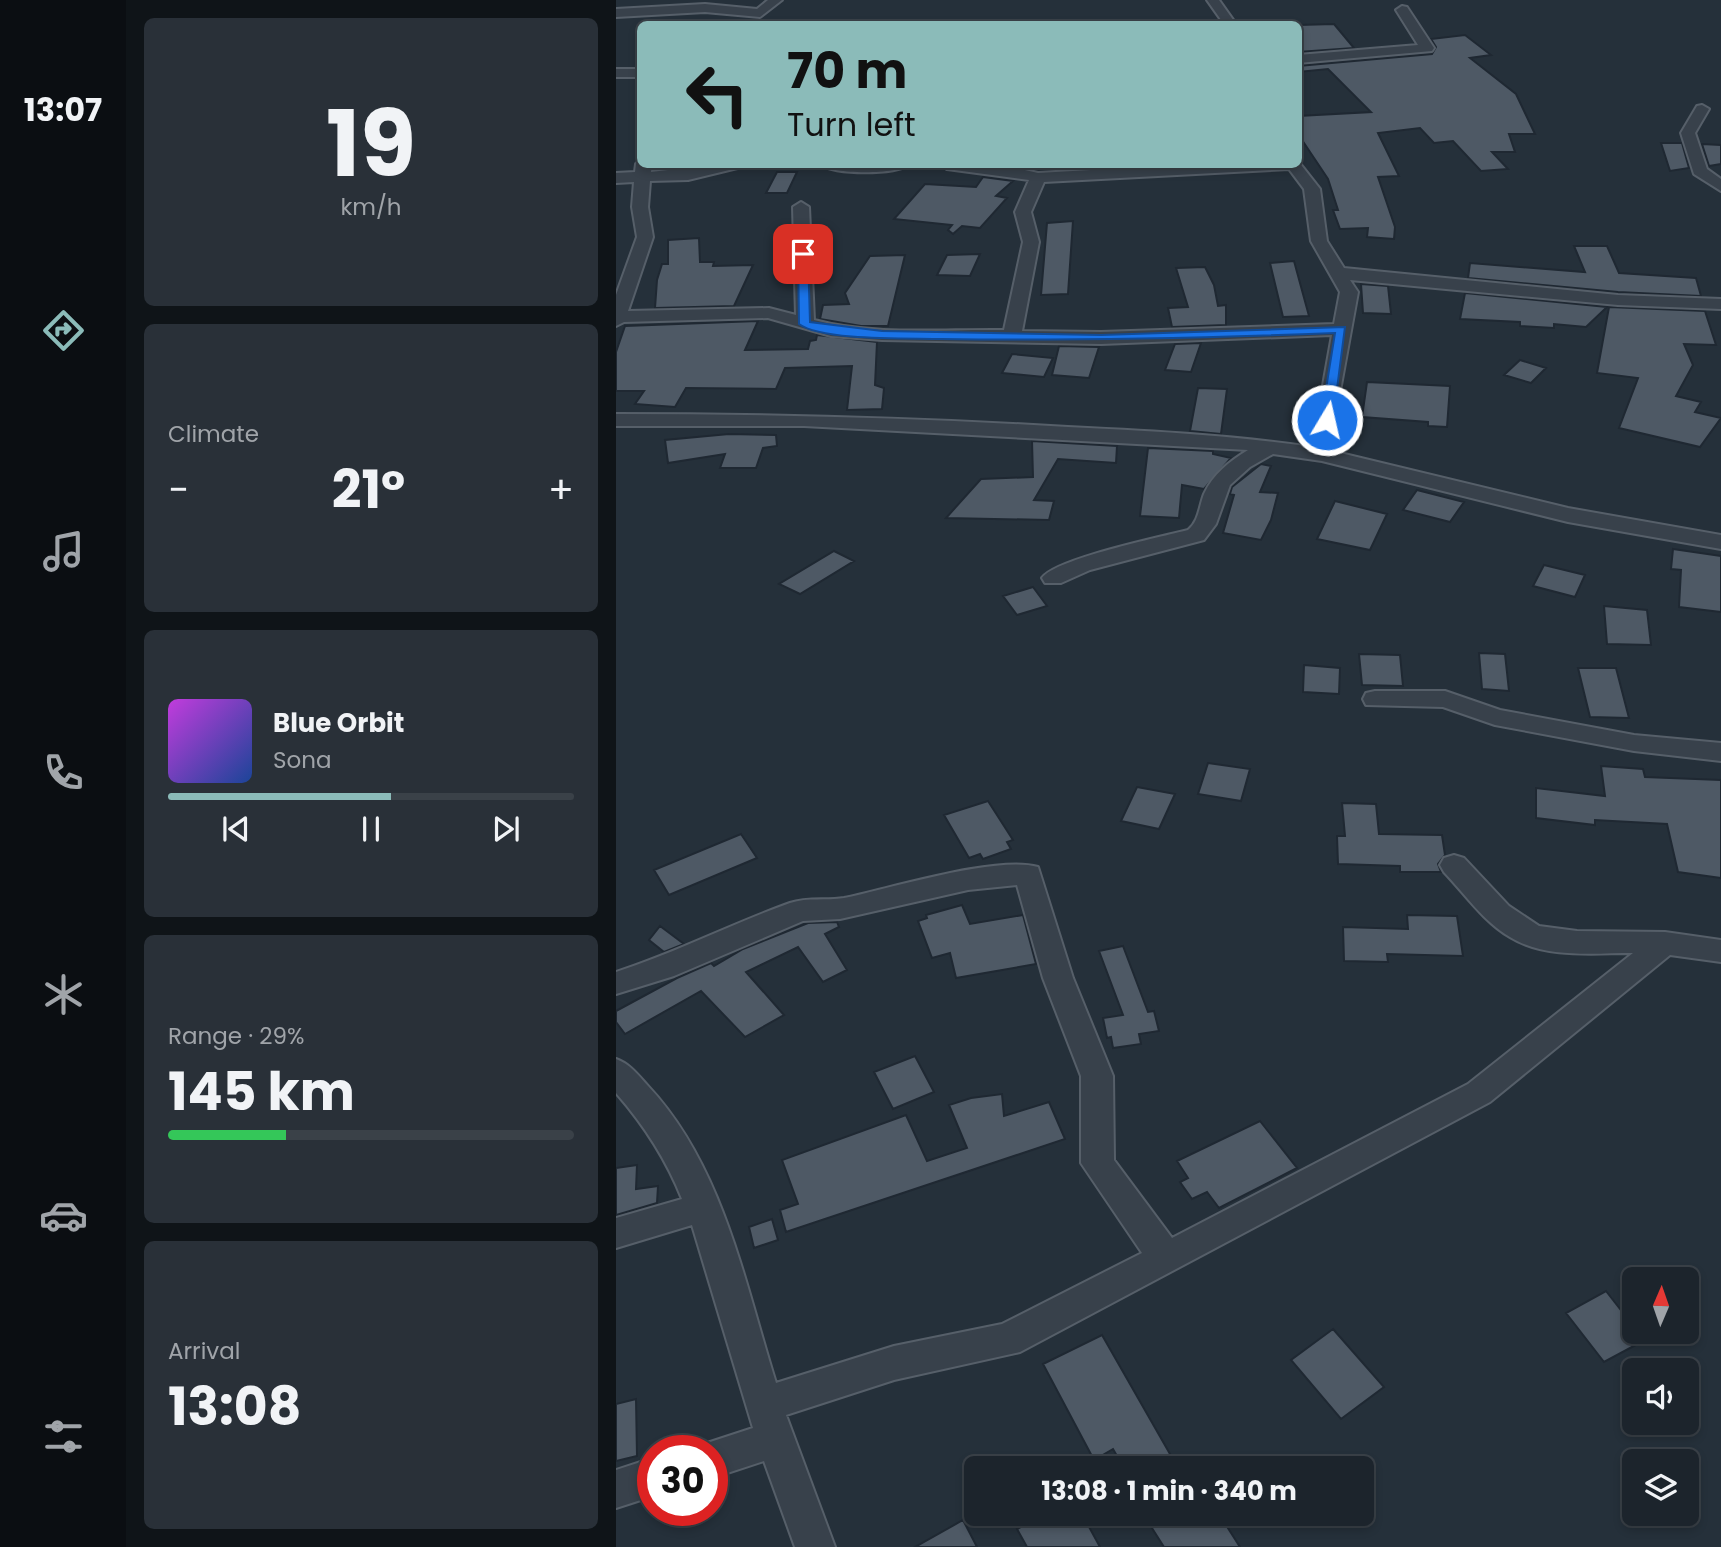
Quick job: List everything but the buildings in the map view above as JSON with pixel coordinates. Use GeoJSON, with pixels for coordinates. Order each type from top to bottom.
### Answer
{"type":"FeatureCollection","features":[{"type":"Feature","properties":{"kind":"street"},"geometry":{"type":"LineString","coordinates":[[616,13],[687,6],[734,7],[757,19],[776,0]]}},
{"type":"Feature","properties":{"kind":"street"},"geometry":{"type":"LineString","coordinates":[[1213,1],[1235,0]]}},
{"type":"Feature","properties":{"kind":"street"},"geometry":{"type":"LineString","coordinates":[[1213,1],[1228,21]]}},
{"type":"Feature","properties":{"kind":"street"},"geometry":{"type":"LineString","coordinates":[[1302,59],[1427,48],[1402,10]]}},
{"type":"Feature","properties":{"kind":"street"},"geometry":{"type":"LineString","coordinates":[[616,73],[637,73]]}},
{"type":"Feature","properties":{"kind":"street"},"geometry":{"type":"LineString","coordinates":[[1702,109],[1688,133],[1700,171],[1721,186]]}},
{"type":"Feature","properties":{"kind":"street"},"geometry":{"type":"LineString","coordinates":[[616,178],[642,171],[688,175],[726,168]]}},
{"type":"Feature","properties":{"kind":"street"},"geometry":{"type":"LineString","coordinates":[[986,168],[1038,178],[1219,168]]}},
{"type":"Feature","properties":{"kind":"street"},"geometry":{"type":"LineString","coordinates":[[1294,168],[1312,189],[1319,241],[1349,292],[1322,435],[1322,455]]}},
{"type":"Feature","properties":{"kind":"street"},"geometry":{"type":"LineString","coordinates":[[642,171],[640,206],[645,237],[616,319],[769,313],[831,330],[882,334],[1101,338],[1341,329]]}},
{"type":"Feature","properties":{"kind":"street"},"geometry":{"type":"LineString","coordinates":[[1012,336],[1031,242],[1023,212],[1038,178]]}},
{"type":"Feature","properties":{"kind":"street"},"geometry":{"type":"LineString","coordinates":[[802,207],[805,324]]}},
{"type":"Feature","properties":{"kind":"street"},"geometry":{"type":"LineString","coordinates":[[1337,273],[1618,300],[1721,304]]}},
{"type":"Feature","properties":{"kind":"street"},"geometry":{"type":"LineString","coordinates":[[616,420],[804,420],[955,426],[1269,447],[1322,455],[1568,515],[1721,542]]}},
{"type":"Feature","properties":{"kind":"street"},"geometry":{"type":"LineString","coordinates":[[1053,578],[1082,565],[1196,535],[1205,528],[1215,492],[1236,464],[1269,447]]}},
{"type":"Feature","properties":{"kind":"street"},"geometry":{"type":"LineString","coordinates":[[1375,699],[1445,699],[1495,717],[1634,743],[1721,752]]}},
{"type":"Feature","properties":{"kind":"street"},"geometry":{"type":"LineString","coordinates":[[1454,865],[1513,924],[1527,934],[1549,939],[1665,943],[1700,952],[1721,951]]}},
{"type":"Feature","properties":{"kind":"street"},"geometry":{"type":"LineString","coordinates":[[616,983],[664,968],[800,911],[840,909],[968,880],[1028,874],[1058,978],[1097,1076],[1098,1163],[1166,1258]]}},
{"type":"Feature","properties":{"kind":"street"},"geometry":{"type":"LineString","coordinates":[[764,1404],[894,1363],[1007,1340],[1479,1093],[1665,943]]}},
{"type":"Feature","properties":{"kind":"street"},"geometry":{"type":"LineString","coordinates":[[616,1072],[636,1091],[674,1148],[704,1207],[764,1404],[815,1547]]}},
{"type":"Feature","properties":{"kind":"street"},"geometry":{"type":"LineString","coordinates":[[616,1233],[704,1207]]}},
{"type":"Feature","properties":{"kind":"street"},"geometry":{"type":"LineString","coordinates":[[728,1454],[778,1439]]}},
{"type":"Feature","properties":{"kind":"street"},"geometry":{"type":"LineString","coordinates":[[616,1489],[637,1482]]}},
{"type":"Feature","properties":{"kind":"route"},"geometry":{"type":"LineString","coordinates":[[803,254],[805,324],[831,330],[882,334],[1101,338],[1341,329],[1327,420]]}}]}
